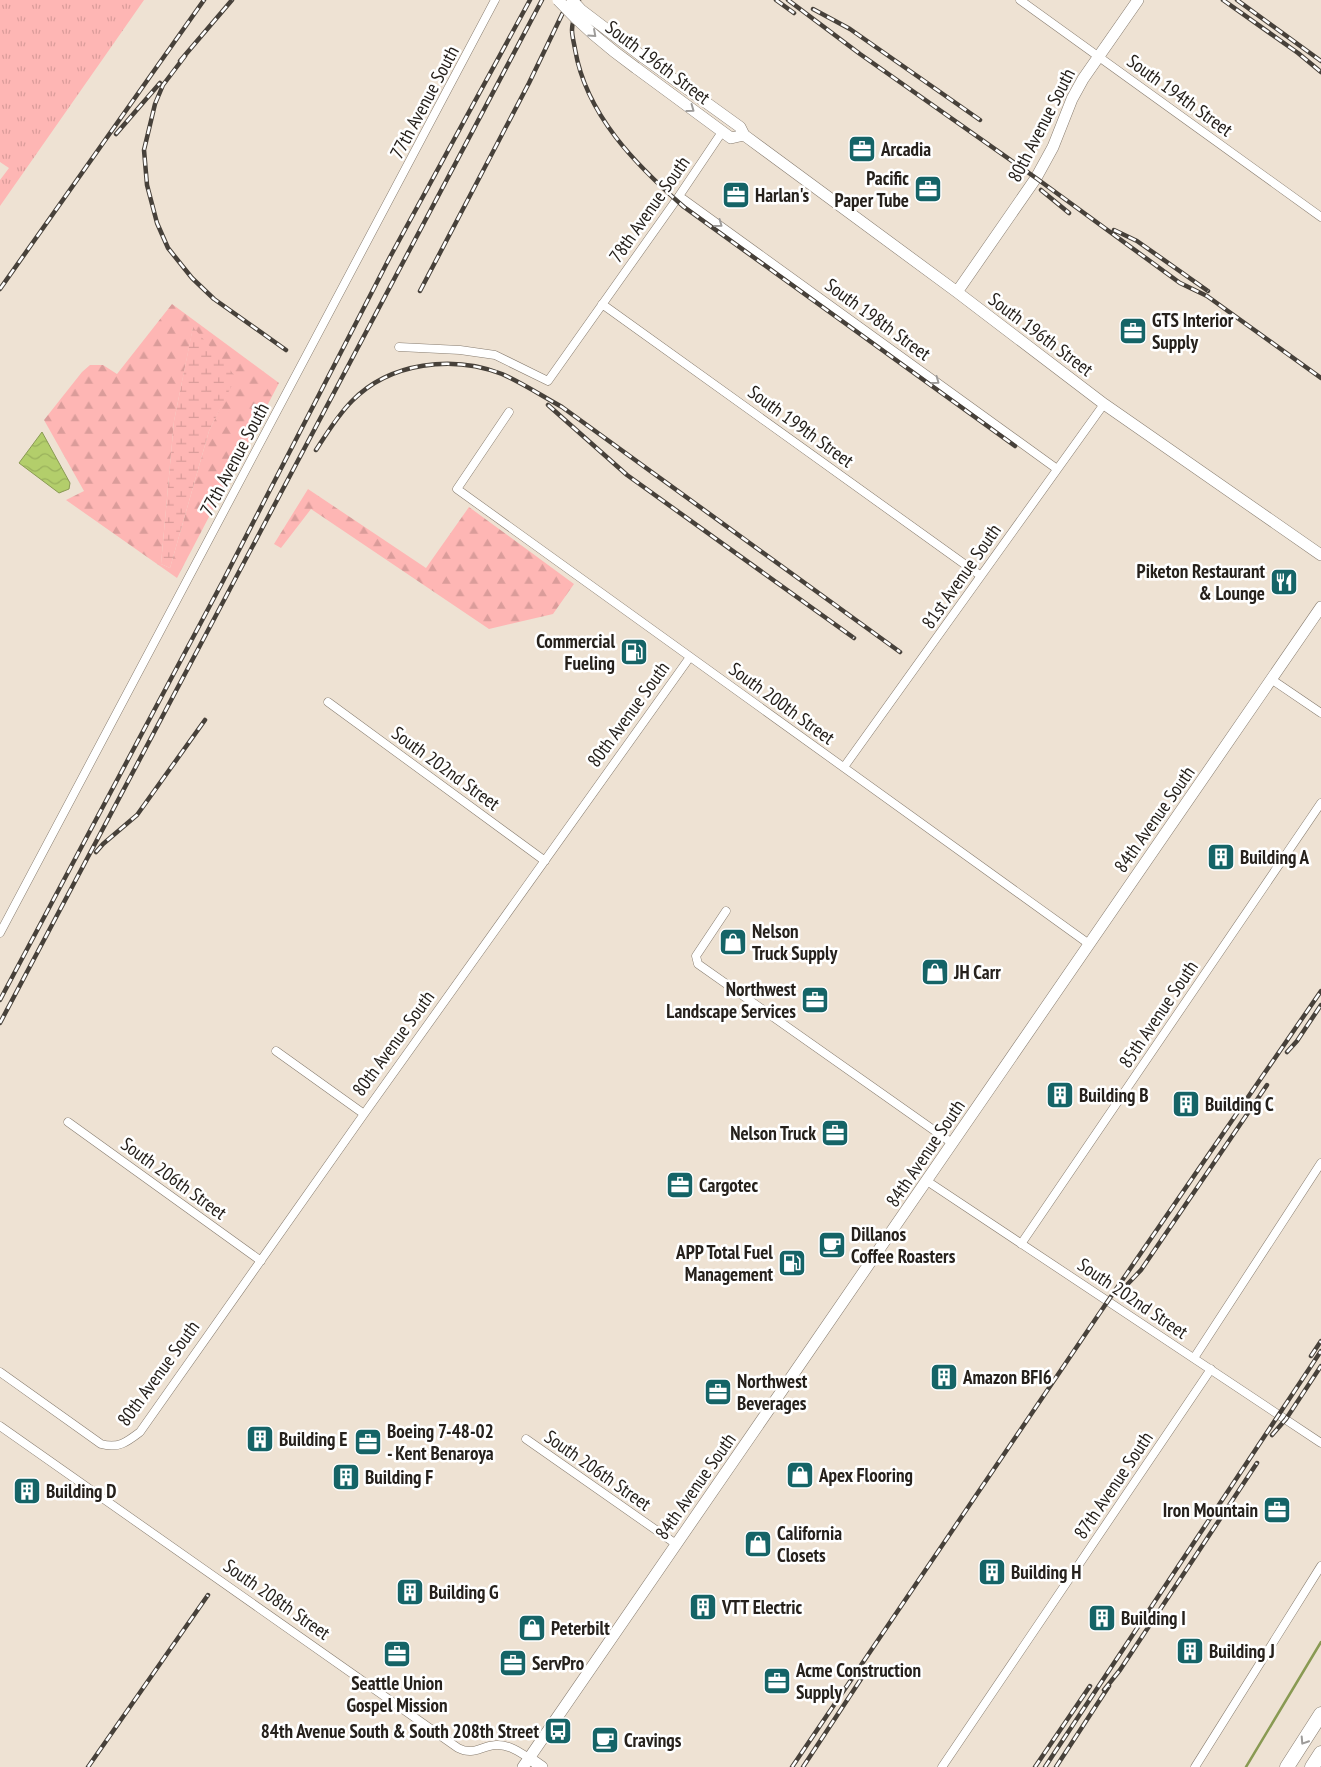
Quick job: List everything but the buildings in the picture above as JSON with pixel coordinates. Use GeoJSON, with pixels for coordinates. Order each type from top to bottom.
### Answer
{"type":"FeatureCollection","features":[{"type":"Feature","properties":{"kind":"highway"},"geometry":{"type":"LineString","coordinates":[[1287,1767],[1321,1714]]}},
{"type":"Feature","properties":{"kind":"highway"},"geometry":{"type":"LineString","coordinates":[[1312,1767],[1321,1753]]}},
{"type":"Feature","properties":{"kind":"main road","name":"South 196th Street"},"geometry":{"type":"LineString","coordinates":[[558,0],[610,49],[722,132],[731,138],[744,135]]}},
{"type":"Feature","properties":{"kind":"main road","name":"South 196th Street"},"geometry":{"type":"LineString","coordinates":[[572,0],[582,10],[643,57],[735,123],[740,127],[744,135],[957,292],[1104,404],[1321,555]]}},
{"type":"Feature","properties":{"kind":"main road","name":"80th Avenue South"},"geometry":{"type":"LineString","coordinates":[[957,292],[1036,178],[1056,140],[1072,99],[1098,56],[1138,0]]}},
{"type":"Feature","properties":{"kind":"main road","name":"84th Avenue South"},"geometry":{"type":"LineString","coordinates":[[526,1762],[1321,607]]}},
{"type":"Feature","properties":{"kind":"main road","name":"South 208th Street"},"geometry":{"type":"LineString","coordinates":[[526,1762],[542,1767]]}},
{"type":"Feature","properties":{"kind":"street","name":"77th Avenue South"},"geometry":{"type":"LineString","coordinates":[[0,933],[495,0]]}},
{"type":"Feature","properties":{"kind":"street","name":"South 194th Street"},"geometry":{"type":"LineString","coordinates":[[1020,0],[1321,217]]}},
{"type":"Feature","properties":{"kind":"street","name":"78th Avenue South"},"geometry":{"type":"LineString","coordinates":[[400,346],[460,350],[495,355],[548,381],[722,132]]}},
{"type":"Feature","properties":{"kind":"street","name":"South 198th Street"},"geometry":{"type":"LineString","coordinates":[[679,196],[1057,468]]}},
{"type":"Feature","properties":{"kind":"street","name":"South 199th Street"},"geometry":{"type":"LineString","coordinates":[[602,304],[981,576]]}},
{"type":"Feature","properties":{"kind":"street","name":"81st Avenue South"},"geometry":{"type":"LineString","coordinates":[[844,767],[1104,404]]}},
{"type":"Feature","properties":{"kind":"street","name":"South 200th Street"},"geometry":{"type":"LineString","coordinates":[[509,412],[457,489],[1089,944]]}},
{"type":"Feature","properties":{"kind":"street","name":"80th Avenue South"},"geometry":{"type":"LineString","coordinates":[[0,1372],[101,1444],[120,1446],[140,1432],[260,1260],[690,657]]}},
{"type":"Feature","properties":{"kind":"street"},"geometry":{"type":"LineString","coordinates":[[1272,679],[1321,713]]}},
{"type":"Feature","properties":{"kind":"street","name":"South 202nd Street"},"geometry":{"type":"LineString","coordinates":[[328,702],[545,861]]}},
{"type":"Feature","properties":{"kind":"street","name":"85th Avenue South"},"geometry":{"type":"LineString","coordinates":[[1021,1244],[1321,803]]}},
{"type":"Feature","properties":{"kind":"street"},"geometry":{"type":"LineString","coordinates":[[726,912],[696,956],[698,964],[952,1143]]}},
{"type":"Feature","properties":{"kind":"street"},"geometry":{"type":"LineString","coordinates":[[276,1051],[364,1114]]}},
{"type":"Feature","properties":{"kind":"street","name":"South 206th Street"},"geometry":{"type":"LineString","coordinates":[[68,1122],[260,1260]]}},
{"type":"Feature","properties":{"kind":"street"},"geometry":{"type":"LineString","coordinates":[[1194,1358],[1321,1164]]}},
{"type":"Feature","properties":{"kind":"street","name":"South 202nd Street"},"geometry":{"type":"LineString","coordinates":[[927,1181],[1321,1443]]}},
{"type":"Feature","properties":{"kind":"street","name":"87th Avenue South"},"geometry":{"type":"LineString","coordinates":[[942,1767],[1211,1369]]}},
{"type":"Feature","properties":{"kind":"street","name":"South 208th Street"},"geometry":{"type":"LineString","coordinates":[[0,1426],[458,1748],[470,1752],[496,1745],[506,1746],[526,1762]]}},
{"type":"Feature","properties":{"kind":"street","name":"South 206th Street"},"geometry":{"type":"LineString","coordinates":[[526,1439],[676,1544]]}},
{"type":"Feature","properties":{"kind":"street"},"geometry":{"type":"LineString","coordinates":[[1195,1767],[1321,1566]]}},
{"type":"Feature","properties":{"kind":"green space"},"geometry":{"type":"Polygon","coordinates":[[[0,0],[144,0],[0,206],[0,180],[9,168],[0,162],[0,0]]]}},
{"type":"Feature","properties":{"kind":"green space"},"geometry":{"type":"Polygon","coordinates":[[[172,304],[279,383],[177,578],[66,500],[84,491],[44,420],[82,372],[90,365],[103,365],[117,374],[172,304]],[[193,328],[174,421],[161,564],[170,568],[209,431],[235,377],[193,328]]]}},
{"type":"Feature","properties":{"kind":"green space"},"geometry":{"type":"Polygon","coordinates":[[[193,327],[236,377],[209,431],[170,568],[161,564],[174,421],[193,327]]]}},
{"type":"Feature","properties":{"kind":"green space"},"geometry":{"type":"Polygon","coordinates":[[[308,489],[426,568],[469,507],[574,584],[553,614],[489,629],[311,509],[281,548],[274,544],[308,489]]]}},
{"type":"Feature","properties":{"kind":"water"},"geometry":{"type":"Polygon","coordinates":[[[42,432],[70,483],[69,489],[59,493],[19,463],[42,432]]]}},
{"type":"Feature","properties":{"kind":"waterway"},"geometry":{"type":"LineString","coordinates":[[1246,1767],[1321,1642]]}},
{"type":"Feature","properties":{"kind":"railway"},"geometry":{"type":"LineString","coordinates":[[0,289],[204,0]]}},
{"type":"Feature","properties":{"kind":"railway"},"geometry":{"type":"LineString","coordinates":[[180,61],[232,0]]}},
{"type":"Feature","properties":{"kind":"railway"},"geometry":{"type":"LineString","coordinates":[[0,1000],[223,581],[390,257],[530,0]]}},
{"type":"Feature","properties":{"kind":"railway"},"geometry":{"type":"LineString","coordinates":[[0,1023],[542,0]]}},
{"type":"Feature","properties":{"kind":"railway"},"geometry":{"type":"LineString","coordinates":[[420,291],[529,83],[569,0]]}},
{"type":"Feature","properties":{"kind":"railway"},"geometry":{"type":"LineString","coordinates":[[579,0],[572,30],[581,73],[590,96],[616,137],[648,174],[684,207],[1015,446]]}},
{"type":"Feature","properties":{"kind":"railway"},"geometry":{"type":"LineString","coordinates":[[776,0],[794,13]]}},
{"type":"Feature","properties":{"kind":"railway"},"geometry":{"type":"LineString","coordinates":[[788,0],[860,54],[1036,178],[1180,283],[1207,296],[1321,378]]}},
{"type":"Feature","properties":{"kind":"railway"},"geometry":{"type":"LineString","coordinates":[[1223,0],[1298,53],[1321,72]]}},
{"type":"Feature","properties":{"kind":"railway"},"geometry":{"type":"LineString","coordinates":[[1237,0],[1321,61]]}},
{"type":"Feature","properties":{"kind":"railway"},"geometry":{"type":"LineString","coordinates":[[813,9],[850,29],[980,120]]}},
{"type":"Feature","properties":{"kind":"railway"},"geometry":{"type":"LineString","coordinates":[[185,56],[163,85],[155,104],[144,150],[147,185],[157,223],[168,248],[192,278],[214,299],[286,350]]}},
{"type":"Feature","properties":{"kind":"railway"},"geometry":{"type":"LineString","coordinates":[[116,134],[160,83]]}},
{"type":"Feature","properties":{"kind":"railway"},"geometry":{"type":"LineString","coordinates":[[1041,190],[1069,213]]}},
{"type":"Feature","properties":{"kind":"railway"},"geometry":{"type":"LineString","coordinates":[[1114,230],[1137,241],[1208,291]]}},
{"type":"Feature","properties":{"kind":"railway"},"geometry":{"type":"LineString","coordinates":[[316,450],[337,418],[352,401],[367,388],[403,370],[443,364],[483,368],[502,374],[562,407],[900,652]]}},
{"type":"Feature","properties":{"kind":"railway"},"geometry":{"type":"LineString","coordinates":[[548,405],[627,475],[854,638]]}},
{"type":"Feature","properties":{"kind":"railway"},"geometry":{"type":"LineString","coordinates":[[96,852],[137,815],[205,720]]}},
{"type":"Feature","properties":{"kind":"railway"},"geometry":{"type":"LineString","coordinates":[[792,1767],[1321,991]]}},
{"type":"Feature","properties":{"kind":"railway"},"geometry":{"type":"LineString","coordinates":[[1287,1052],[1297,1041],[1321,1005]]}},
{"type":"Feature","properties":{"kind":"railway"},"geometry":{"type":"LineString","coordinates":[[1121,1291],[1141,1270],[1267,1085]]}},
{"type":"Feature","properties":{"kind":"railway"},"geometry":{"type":"LineString","coordinates":[[1311,1356],[1321,1341]]}},
{"type":"Feature","properties":{"kind":"railway"},"geometry":{"type":"LineString","coordinates":[[1045,1767],[1321,1351]]}},
{"type":"Feature","properties":{"kind":"railway"},"geometry":{"type":"LineString","coordinates":[[1272,1435],[1286,1419],[1321,1366]]}},
{"type":"Feature","properties":{"kind":"railway"},"geometry":{"type":"LineString","coordinates":[[1104,1690],[1120,1670],[1257,1463]]}},
{"type":"Feature","properties":{"kind":"railway"},"geometry":{"type":"LineString","coordinates":[[88,1767],[208,1595]]}},
{"type":"Feature","properties":{"kind":"railway"},"geometry":{"type":"LineString","coordinates":[[803,1767],[865,1673]]}},
{"type":"Feature","properties":{"kind":"railway"},"geometry":{"type":"LineString","coordinates":[[1035,1767],[1090,1686]]}},
{"type":"Feature","properties":{"kind":"railway"},"geometry":{"type":"LineString","coordinates":[[1056,1767],[1109,1686]]}},
{"type":"Feature","properties":{"kind":"place","name":"Arcadia"},"geometry":{"type":"Point","coordinates":[862,149]}},
{"type":"Feature","properties":{"kind":"place","name":"Pacific Paper Tube"},"geometry":{"type":"Point","coordinates":[928,189]}},
{"type":"Feature","properties":{"kind":"place","name":"Harlan's"},"geometry":{"type":"Point","coordinates":[736,195]}},
{"type":"Feature","properties":{"kind":"place","name":"GTS Interior Supply"},"geometry":{"type":"Point","coordinates":[1133,331]}},
{"type":"Feature","properties":{"kind":"place","name":"Piketon Restaurant & Lounge"},"geometry":{"type":"Point","coordinates":[1284,582]}},
{"type":"Feature","properties":{"kind":"place","name":"Commercial Fueling"},"geometry":{"type":"Point","coordinates":[634,652]}},
{"type":"Feature","properties":{"kind":"place","name":"Building A"},"geometry":{"type":"Point","coordinates":[1221,857]}},
{"type":"Feature","properties":{"kind":"place","name":"Nelson Truck Supply"},"geometry":{"type":"Point","coordinates":[733,942]}},
{"type":"Feature","properties":{"kind":"place","name":"JH Carr"},"geometry":{"type":"Point","coordinates":[935,972]}},
{"type":"Feature","properties":{"kind":"place","name":"Northwest Landscape Services"},"geometry":{"type":"Point","coordinates":[815,1000]}},
{"type":"Feature","properties":{"kind":"place","name":"Building B"},"geometry":{"type":"Point","coordinates":[1060,1095]}},
{"type":"Feature","properties":{"kind":"place","name":"Building C"},"geometry":{"type":"Point","coordinates":[1186,1104]}},
{"type":"Feature","properties":{"kind":"place","name":"Nelson Truck"},"geometry":{"type":"Point","coordinates":[835,1133]}},
{"type":"Feature","properties":{"kind":"place","name":"Cargotec"},"geometry":{"type":"Point","coordinates":[680,1185]}},
{"type":"Feature","properties":{"kind":"place","name":"Dillanos Coffee Roasters"},"geometry":{"type":"Point","coordinates":[832,1245]}},
{"type":"Feature","properties":{"kind":"place","name":"APP Total Fuel Management"},"geometry":{"type":"Point","coordinates":[792,1263]}},
{"type":"Feature","properties":{"kind":"place","name":"Amazon BFI6"},"geometry":{"type":"Point","coordinates":[944,1377]}},
{"type":"Feature","properties":{"kind":"place","name":"Northwest Beverages"},"geometry":{"type":"Point","coordinates":[718,1392]}},
{"type":"Feature","properties":{"kind":"place","name":"Building E"},"geometry":{"type":"Point","coordinates":[260,1439]}},
{"type":"Feature","properties":{"kind":"place","name":"Boeing 7-48-02 - Kent Benaroya"},"geometry":{"type":"Point","coordinates":[368,1442]}},
{"type":"Feature","properties":{"kind":"place","name":"Apex Flooring"},"geometry":{"type":"Point","coordinates":[800,1475]}},
{"type":"Feature","properties":{"kind":"place","name":"Building F"},"geometry":{"type":"Point","coordinates":[346,1477]}},
{"type":"Feature","properties":{"kind":"place","name":"Building D"},"geometry":{"type":"Point","coordinates":[27,1491]}},
{"type":"Feature","properties":{"kind":"place","name":"Iron Mountain"},"geometry":{"type":"Point","coordinates":[1277,1510]}},
{"type":"Feature","properties":{"kind":"place","name":"California Closets"},"geometry":{"type":"Point","coordinates":[758,1544]}},
{"type":"Feature","properties":{"kind":"place","name":"Building H"},"geometry":{"type":"Point","coordinates":[992,1572]}},
{"type":"Feature","properties":{"kind":"place","name":"Building G"},"geometry":{"type":"Point","coordinates":[410,1592]}},
{"type":"Feature","properties":{"kind":"place","name":"VTT Electric"},"geometry":{"type":"Point","coordinates":[703,1607]}},
{"type":"Feature","properties":{"kind":"place","name":"Building I"},"geometry":{"type":"Point","coordinates":[1102,1618]}},
{"type":"Feature","properties":{"kind":"place","name":"Peterbilt"},"geometry":{"type":"Point","coordinates":[532,1628]}},
{"type":"Feature","properties":{"kind":"place","name":"Building J"},"geometry":{"type":"Point","coordinates":[1190,1651]}},
{"type":"Feature","properties":{"kind":"place","name":"Seattle Union Gospel Mission"},"geometry":{"type":"Point","coordinates":[397,1654]}},
{"type":"Feature","properties":{"kind":"place","name":"ServPro"},"geometry":{"type":"Point","coordinates":[513,1663]}},
{"type":"Feature","properties":{"kind":"place","name":"Acme Construction Supply"},"geometry":{"type":"Point","coordinates":[777,1681]}},
{"type":"Feature","properties":{"kind":"place","name":"84th Avenue South & South 208th Street"},"geometry":{"type":"Point","coordinates":[558,1731]}},
{"type":"Feature","properties":{"kind":"place","name":"Cravings"},"geometry":{"type":"Point","coordinates":[605,1740]}}]}
